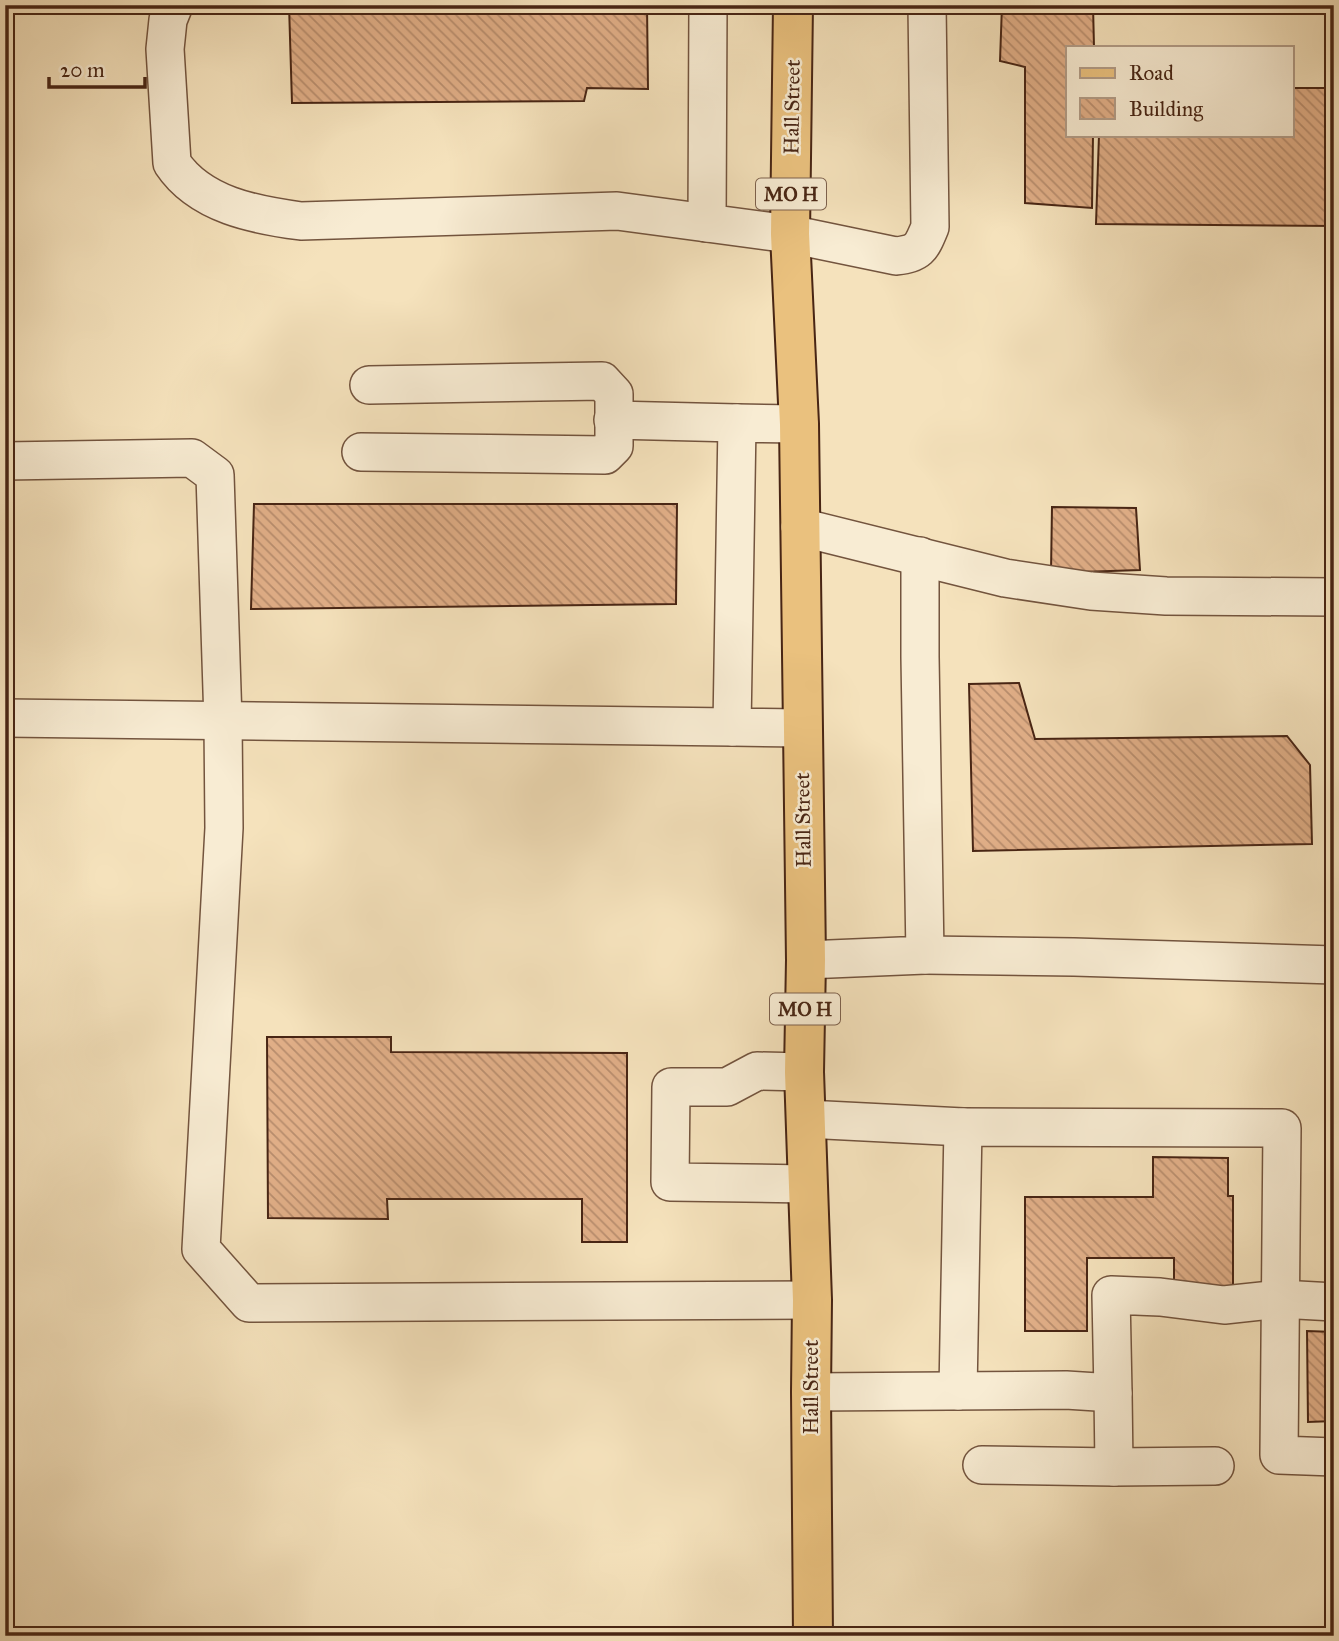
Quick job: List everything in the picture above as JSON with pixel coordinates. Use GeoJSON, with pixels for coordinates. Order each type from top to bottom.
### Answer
{"type":"FeatureCollection","features":[{"type":"Feature","properties":{"kind":"main road","name":"Hall Street"},"geometry":{"type":"LineString","coordinates":[[793,5],[790,234],[799,424],[806,960],[804,1072],[812,1300],[813,1636]]}},
{"type":"Feature","properties":{"kind":"lane"},"geometry":{"type":"LineString","coordinates":[[174,5],[168,20],[165,49],[172,163],[181,176],[219,202],[267,216],[302,221],[617,211],[790,234],[896,256],[913,254],[924,243],[930,227],[927,5]]}},
{"type":"Feature","properties":{"kind":"lane"},"geometry":{"type":"LineString","coordinates":[[707,223],[708,5]]}},
{"type":"Feature","properties":{"kind":"lane"},"geometry":{"type":"LineString","coordinates":[[361,452],[605,455],[614,446],[614,394],[602,381],[369,385]]}},
{"type":"Feature","properties":{"kind":"lane"},"geometry":{"type":"LineString","coordinates":[[613,420],[799,424]]}},
{"type":"Feature","properties":{"kind":"lane"},"geometry":{"type":"LineString","coordinates":[[732,727],[737,423]]}},
{"type":"Feature","properties":{"kind":"lane"},"geometry":{"type":"LineString","coordinates":[[5,461],[192,458],[215,475],[224,828],[201,1249],[249,1303],[812,1300]]}},
{"type":"Feature","properties":{"kind":"lane"},"geometry":{"type":"LineString","coordinates":[[800,527],[1005,578],[1091,591],[1166,596],[1334,597]]}},
{"type":"Feature","properties":{"kind":"lane"},"geometry":{"type":"LineString","coordinates":[[920,556],[925,955]]}},
{"type":"Feature","properties":{"kind":"lane"},"geometry":{"type":"LineString","coordinates":[[5,718],[801,728]]}},
{"type":"Feature","properties":{"kind":"lane"},"geometry":{"type":"LineString","coordinates":[[806,960],[925,955],[1334,965]]}},
{"type":"Feature","properties":{"kind":"lane"},"geometry":{"type":"LineString","coordinates":[[804,1072],[757,1071],[727,1087],[671,1087],[670,1182],[807,1184]]}},
{"type":"Feature","properties":{"kind":"lane"},"geometry":{"type":"LineString","coordinates":[[806,1119],[963,1127],[1282,1128],[1279,1455],[1334,1457]]}},
{"type":"Feature","properties":{"kind":"lane"},"geometry":{"type":"LineString","coordinates":[[958,1391],[963,1127]]}},
{"type":"Feature","properties":{"kind":"lane"},"geometry":{"type":"LineString","coordinates":[[1114,1467],[1111,1295],[1160,1297],[1224,1305],[1280,1300],[1334,1302]]}},
{"type":"Feature","properties":{"kind":"lane"},"geometry":{"type":"LineString","coordinates":[[811,1392],[1066,1390],[1113,1393]]}},
{"type":"Feature","properties":{"kind":"lane"},"geometry":{"type":"LineString","coordinates":[[982,1465],[1215,1465]]}},
{"type":"Feature","properties":{"kind":"building"},"geometry":{"type":"Polygon","coordinates":[[[289,5],[647,5],[648,89],[587,88],[584,101],[292,103],[289,5]]]}},
{"type":"Feature","properties":{"kind":"building"},"geometry":{"type":"Polygon","coordinates":[[[1002,5],[1093,5],[1094,46],[1066,46],[1066,136],[1093,136],[1092,208],[1025,203],[1025,67],[1000,61],[1002,5]]]}},
{"type":"Feature","properties":{"kind":"building"},"geometry":{"type":"Polygon","coordinates":[[[1294,88],[1334,88],[1334,226],[1096,224],[1099,136],[1294,136],[1294,88]]]}},
{"type":"Feature","properties":{"kind":"building"},"geometry":{"type":"Polygon","coordinates":[[[254,504],[677,504],[676,604],[251,609],[254,504]]]}},
{"type":"Feature","properties":{"kind":"building"},"geometry":{"type":"Polygon","coordinates":[[[1052,507],[1136,508],[1140,570],[1051,573],[1052,507]]]}},
{"type":"Feature","properties":{"kind":"building"},"geometry":{"type":"Polygon","coordinates":[[[1019,683],[1035,739],[1287,736],[1310,765],[1312,844],[973,851],[969,684],[1019,683]]]}},
{"type":"Feature","properties":{"kind":"building"},"geometry":{"type":"Polygon","coordinates":[[[267,1037],[391,1037],[391,1052],[627,1053],[627,1242],[582,1242],[582,1199],[387,1199],[388,1219],[268,1218],[267,1037]]]}},
{"type":"Feature","properties":{"kind":"building"},"geometry":{"type":"Polygon","coordinates":[[[1153,1157],[1228,1158],[1228,1196],[1233,1196],[1233,1289],[1174,1288],[1174,1258],[1087,1258],[1087,1331],[1025,1331],[1025,1197],[1153,1197],[1153,1157]]]}},
{"type":"Feature","properties":{"kind":"building"},"geometry":{"type":"Polygon","coordinates":[[[1307,1331],[1334,1332],[1334,1421],[1308,1422],[1307,1331]]]}}]}
